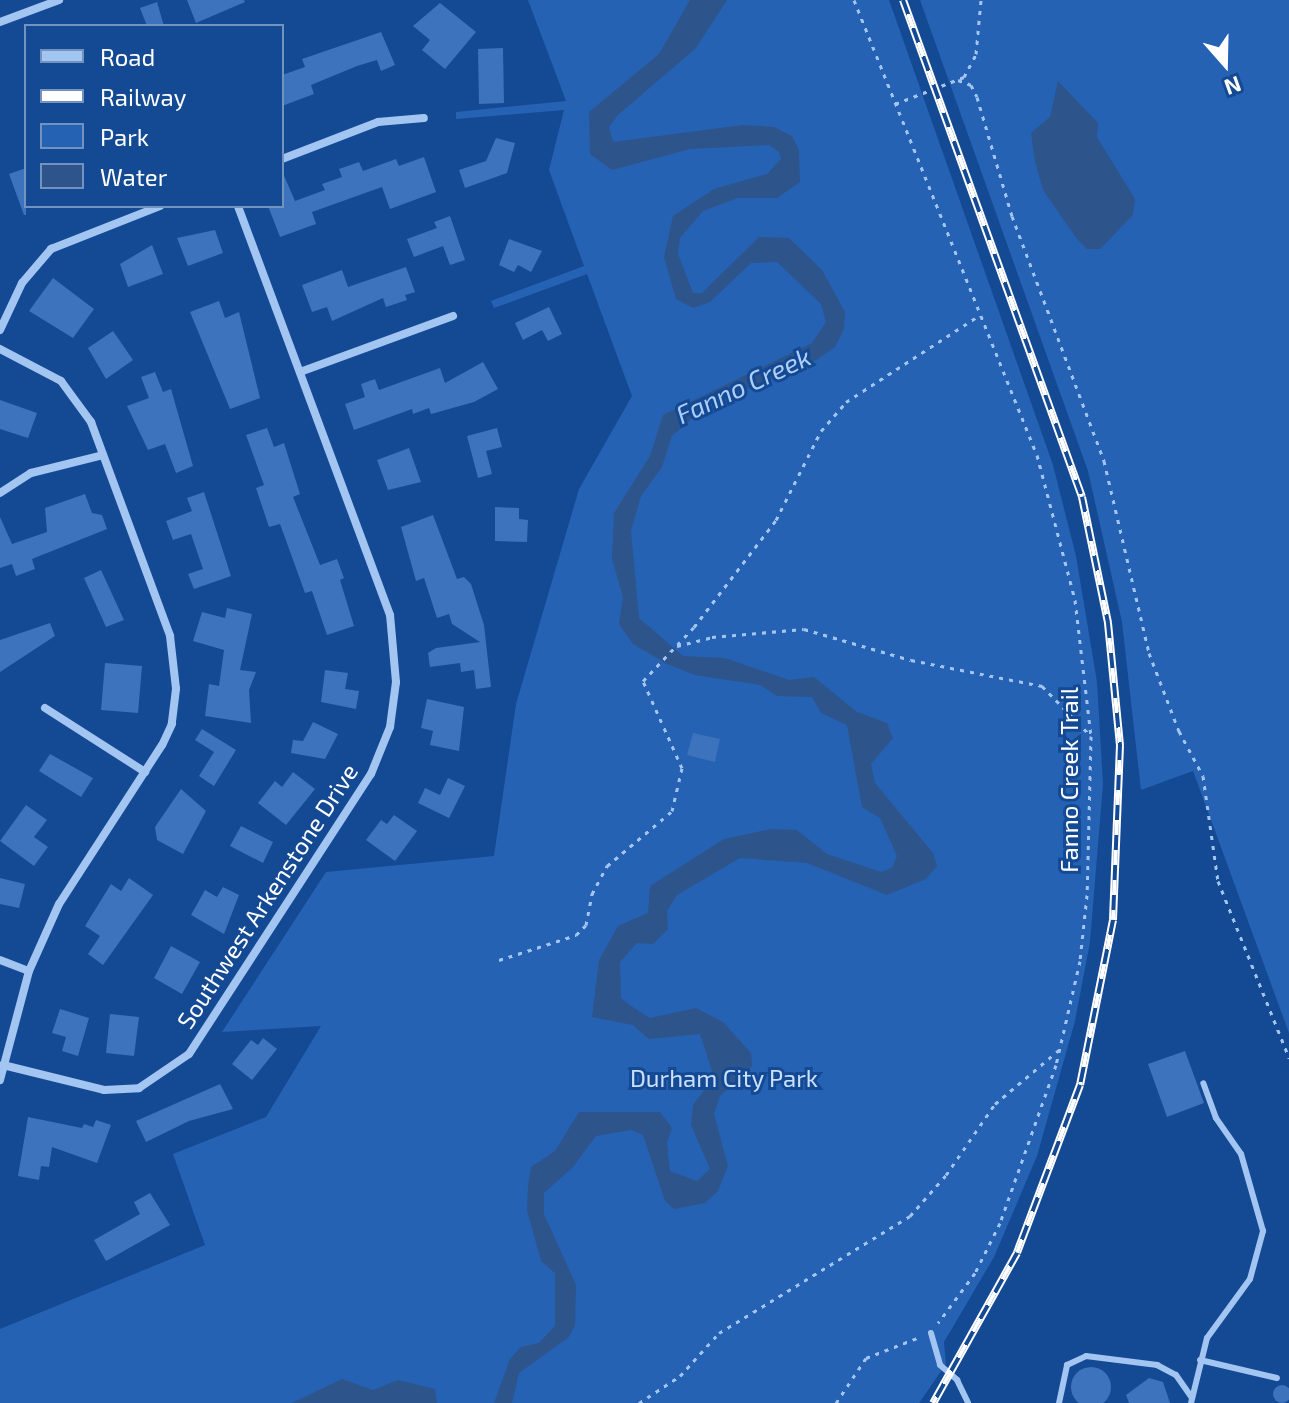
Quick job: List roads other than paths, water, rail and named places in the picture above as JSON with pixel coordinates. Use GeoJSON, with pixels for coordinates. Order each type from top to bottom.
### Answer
{"type":"FeatureCollection","features":[{"type":"Feature","properties":{"kind":"street"},"geometry":{"type":"LineString","coordinates":[[0,22],[59,0]]}},
{"type":"Feature","properties":{"kind":"street"},"geometry":{"type":"LineString","coordinates":[[284,158],[378,122],[424,118]]}},
{"type":"Feature","properties":{"kind":"street"},"geometry":{"type":"LineString","coordinates":[[0,330],[22,283],[51,249],[155,208]]}},
{"type":"Feature","properties":{"kind":"street","name":"Southwest Arkenstone Drive"},"geometry":{"type":"LineString","coordinates":[[3,1065],[104,1090],[139,1088],[166,1074],[189,1054],[371,774],[390,727],[396,682],[390,615],[239,208]]}},
{"type":"Feature","properties":{"kind":"street"},"geometry":{"type":"LineString","coordinates":[[300,372],[453,316]]}},
{"type":"Feature","properties":{"kind":"street"},"geometry":{"type":"LineString","coordinates":[[0,349],[41,368],[72,391],[103,455],[174,652],[172,724],[145,772],[59,904],[29,971],[0,1080]]}},
{"type":"Feature","properties":{"kind":"street"},"geometry":{"type":"LineString","coordinates":[[0,493],[31,473],[103,455]]}},
{"type":"Feature","properties":{"kind":"street"},"geometry":{"type":"LineString","coordinates":[[45,708],[145,772]]}},
{"type":"Feature","properties":{"kind":"street"},"geometry":{"type":"LineString","coordinates":[[0,960],[29,971]]}},
{"type":"Feature","properties":{"kind":"lane"},"geometry":{"type":"LineString","coordinates":[[1192,1401],[1207,1338],[1250,1279],[1263,1231],[1241,1154],[1216,1118],[1203,1083]]}},
{"type":"Feature","properties":{"kind":"lane"},"geometry":{"type":"LineString","coordinates":[[931,1333],[940,1365],[957,1380],[968,1403]]}},
{"type":"Feature","properties":{"kind":"lane"},"geometry":{"type":"LineString","coordinates":[[1059,1403],[1067,1365],[1086,1356],[1169,1370],[1192,1401]]}},
{"type":"Feature","properties":{"kind":"lane"},"geometry":{"type":"LineString","coordinates":[[1200,1360],[1277,1378]]}},
{"type":"Feature","properties":{"kind":"water","name":"Fanno Creek"},"geometry":{"type":"Polygon","coordinates":[[[690,0],[727,0],[696,48],[618,115],[609,127],[613,142],[743,125],[774,127],[792,136],[799,150],[800,182],[777,198],[738,198],[703,211],[680,238],[678,254],[693,293],[702,293],[759,237],[789,238],[822,270],[845,312],[844,329],[835,347],[818,359],[706,406],[672,436],[662,467],[641,496],[631,531],[639,618],[683,656],[725,658],[789,680],[814,677],[857,712],[887,723],[893,738],[871,764],[875,783],[933,853],[937,866],[926,879],[887,895],[807,863],[740,858],[677,895],[667,911],[668,929],[653,944],[637,943],[620,962],[621,998],[631,1006],[650,1018],[696,1008],[723,1022],[751,1053],[752,1066],[720,1096],[714,1114],[728,1166],[718,1191],[705,1203],[674,1209],[665,1201],[643,1135],[631,1130],[596,1136],[573,1167],[544,1193],[544,1214],[576,1285],[575,1325],[569,1337],[519,1373],[512,1403],[494,1403],[510,1359],[521,1347],[539,1343],[555,1326],[555,1273],[541,1261],[527,1210],[528,1185],[531,1167],[555,1151],[579,1112],[660,1112],[672,1128],[667,1143],[670,1171],[697,1181],[710,1169],[691,1125],[693,1105],[714,1077],[700,1034],[649,1039],[633,1025],[592,1017],[599,960],[618,926],[648,913],[650,886],[724,839],[771,829],[797,830],[827,854],[881,872],[892,868],[897,856],[880,818],[862,807],[847,725],[821,713],[812,697],[777,696],[760,685],[695,675],[667,664],[633,644],[619,624],[623,597],[612,559],[614,513],[650,456],[663,415],[812,343],[826,322],[821,304],[777,262],[751,263],[710,302],[693,308],[676,299],[664,257],[673,216],[714,189],[767,174],[781,159],[779,152],[769,145],[690,149],[612,170],[590,154],[589,112],[659,54],[690,0]]]}},
{"type":"Feature","properties":{"kind":"water"},"geometry":{"type":"Polygon","coordinates":[[[1058,81],[1098,123],[1097,137],[1135,199],[1133,215],[1100,249],[1087,249],[1077,239],[1043,190],[1035,162],[1031,133],[1050,117],[1058,81]]]}},
{"type":"Feature","properties":{"kind":"water"},"geometry":{"type":"Polygon","coordinates":[[[342,1379],[373,1390],[398,1380],[435,1389],[437,1403],[292,1403],[342,1379]]]}},
{"type":"Feature","properties":{"kind":"railway"},"geometry":{"type":"LineString","coordinates":[[903,0],[1082,497],[1108,623],[1120,745],[1113,920],[1080,1085],[1017,1253],[933,1403]]}},
{"type":"Feature","properties":{"kind":"park label","name":"Durham City Park"},"geometry":{"type":"Point","coordinates":[724,1078]}}]}
